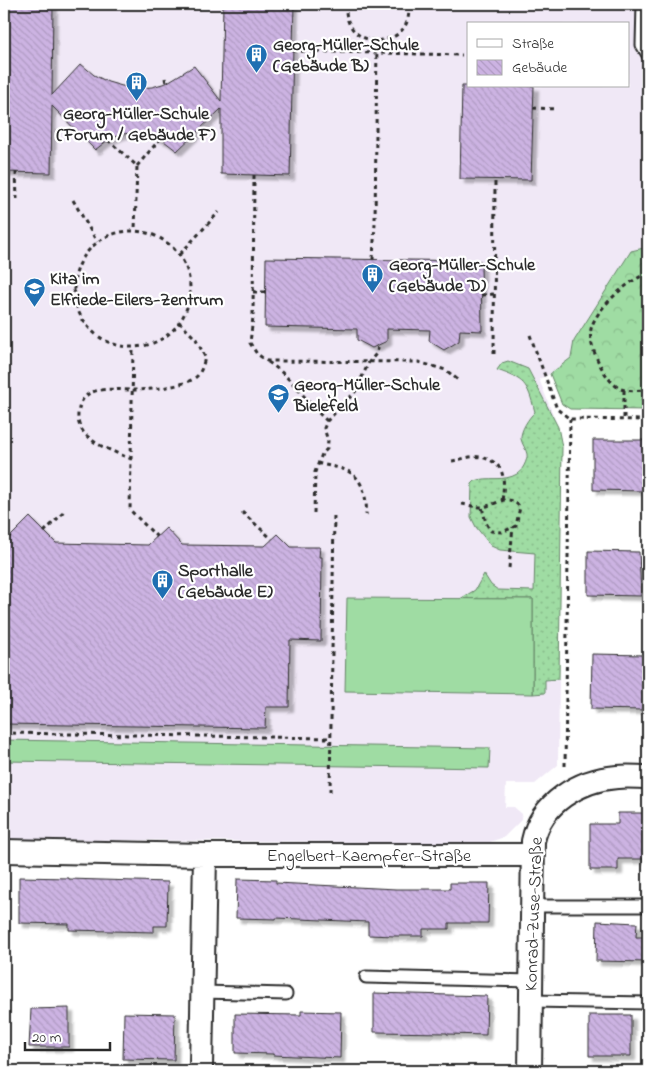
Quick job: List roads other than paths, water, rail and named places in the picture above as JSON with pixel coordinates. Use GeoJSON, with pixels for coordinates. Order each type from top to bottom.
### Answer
{"type":"FeatureCollection","features":[{"type":"Feature","properties":{"kind":"street","name":"Konrad-Zuse-Straße"},"geometry":{"type":"LineString","coordinates":[[530,1071],[533,841],[536,828],[553,804],[569,792],[600,779],[648,777]]}},
{"type":"Feature","properties":{"kind":"street","name":"Engelbert-Kaempfer-Straße"},"geometry":{"type":"LineString","coordinates":[[4,851],[205,856],[533,855]]}},
{"type":"Feature","properties":{"kind":"street"},"geometry":{"type":"LineString","coordinates":[[200,1071],[205,856]]}},
{"type":"Feature","properties":{"kind":"lane"},"geometry":{"type":"LineString","coordinates":[[643,4],[642,45],[648,55]]}},
{"type":"Feature","properties":{"kind":"lane"},"geometry":{"type":"LineString","coordinates":[[533,906],[648,906]]}},
{"type":"Feature","properties":{"kind":"lane"},"geometry":{"type":"LineString","coordinates":[[366,977],[648,1003]]}},
{"type":"Feature","properties":{"kind":"lane"},"geometry":{"type":"LineString","coordinates":[[202,992],[286,994]]}},
{"type":"Feature","properties":{"kind":"place","name":"Georg-Müller-Schule (Gebäude B)"},"geometry":{"type":"Point","coordinates":[257,73]}},
{"type":"Feature","properties":{"kind":"place","name":"Georg-Müller-Schule (Forum / Gebäude F)"},"geometry":{"type":"Point","coordinates":[136,102]}},
{"type":"Feature","properties":{"kind":"place","name":"Georg-Müller-Schule (Gebäude D)"},"geometry":{"type":"Point","coordinates":[373,293]}},
{"type":"Feature","properties":{"kind":"place","name":"Kita im Elfriede-Eilers-Zentrum"},"geometry":{"type":"Point","coordinates":[34,307]}},
{"type":"Feature","properties":{"kind":"place","name":"Georg-Müller-Schule Bielefeld"},"geometry":{"type":"Point","coordinates":[278,413]}},
{"type":"Feature","properties":{"kind":"place","name":"Sporthalle (Gebäude E)"},"geometry":{"type":"Point","coordinates":[162,599]}}]}
